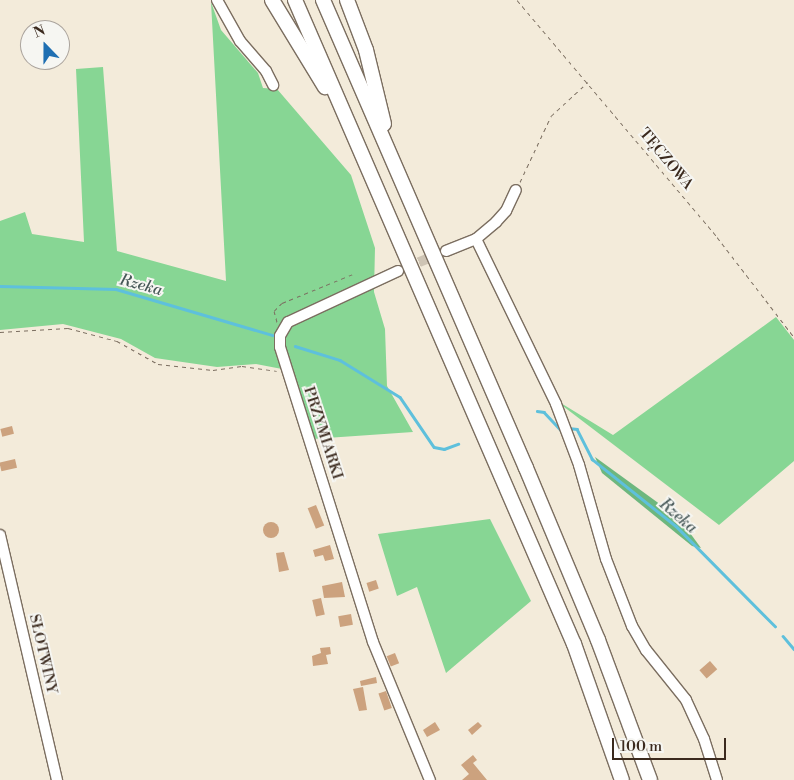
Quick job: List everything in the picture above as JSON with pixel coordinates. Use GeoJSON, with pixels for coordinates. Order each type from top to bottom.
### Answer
{"type":"FeatureCollection","features":[{"type":"Feature","properties":{"kind":"highway"},"geometry":{"type":"LineString","coordinates":[[272,0],[357,140]]}},
{"type":"Feature","properties":{"kind":"highway"},"geometry":{"type":"LineString","coordinates":[[294,0],[357,140],[574,644],[622,780]]}},
{"type":"Feature","properties":{"kind":"highway"},"geometry":{"type":"LineString","coordinates":[[323,0],[595,631],[650,780]]}},
{"type":"Feature","properties":{"kind":"highway"},"geometry":{"type":"LineString","coordinates":[[347,0],[366,50],[390,154]]}},
{"type":"Feature","properties":{"kind":"street"},"geometry":{"type":"LineString","coordinates":[[217,0],[240,41],[266,71],[273,86]]}},
{"type":"Feature","properties":{"kind":"street"},"geometry":{"type":"LineString","coordinates":[[446,251],[476,239],[506,211],[516,190]]}},
{"type":"Feature","properties":{"kind":"street"},"geometry":{"type":"LineString","coordinates":[[476,239],[556,404],[579,465],[606,559],[632,626],[646,650],[686,700],[704,739],[716,780]]}},
{"type":"Feature","properties":{"kind":"street"},"geometry":{"type":"LineString","coordinates":[[289,377],[280,347],[282,328],[303,314],[398,271]]}},
{"type":"Feature","properties":{"kind":"street","name":"PRZYMIARKI"},"geometry":{"type":"LineString","coordinates":[[289,377],[373,642],[430,780]]}},
{"type":"Feature","properties":{"kind":"street","name":"SŁOTWINY"},"geometry":{"type":"LineString","coordinates":[[0,535],[57,780]]}},
{"type":"Feature","properties":{"kind":"path","name":"TĘCZOWA"},"geometry":{"type":"LineString","coordinates":[[517,0],[588,81],[717,236],[794,336]]}},
{"type":"Feature","properties":{"kind":"path"},"geometry":{"type":"LineString","coordinates":[[516,190],[552,116],[588,81]]}},
{"type":"Feature","properties":{"kind":"path"},"geometry":{"type":"LineString","coordinates":[[282,328],[275,319],[274,311],[282,303],[353,274]]}},
{"type":"Feature","properties":{"kind":"path","name":"PRZYMIARKI"},"geometry":{"type":"LineString","coordinates":[[0,332],[68,328],[118,341],[158,364],[213,370],[242,366],[268,368],[289,377]]}},
{"type":"Feature","properties":{"kind":"green space"},"geometry":{"type":"Polygon","coordinates":[[[211,2],[221,30],[258,73],[263,88],[277,89],[351,175],[375,248],[374,292],[385,329],[387,386],[413,432],[312,439],[282,369],[256,364],[217,367],[155,358],[121,339],[63,324],[0,330],[0,221],[25,212],[32,234],[84,242],[76,69],[103,67],[117,251],[226,281],[211,2]]]}},
{"type":"Feature","properties":{"kind":"green space"},"geometry":{"type":"Polygon","coordinates":[[[776,317],[794,340],[794,461],[719,525],[551,397],[613,435],[776,317]]]}},
{"type":"Feature","properties":{"kind":"green space"},"geometry":{"type":"Polygon","coordinates":[[[595,457],[679,518],[701,548],[692,546],[602,473],[595,457]]]}},
{"type":"Feature","properties":{"kind":"green space"},"geometry":{"type":"Polygon","coordinates":[[[490,519],[531,601],[446,673],[417,587],[397,596],[378,534],[490,519]]]}},
{"type":"Feature","properties":{"kind":"building"},"geometry":{"type":"Polygon","coordinates":[[[12,426],[14,434],[2,437],[0,429],[12,426]]]}},
{"type":"Feature","properties":{"kind":"building"},"geometry":{"type":"Polygon","coordinates":[[[15,459],[17,468],[1,471],[0,462],[15,459]]]}},
{"type":"Feature","properties":{"kind":"building"},"geometry":{"type":"Polygon","coordinates":[[[316,505],[324,525],[316,529],[308,508],[316,505]]]}},
{"type":"Feature","properties":{"kind":"building"},"geometry":{"type":"Polygon","coordinates":[[[268,522],[274,522],[279,527],[277,536],[268,538],[263,533],[263,527],[268,522]]]}},
{"type":"Feature","properties":{"kind":"building"},"geometry":{"type":"Polygon","coordinates":[[[330,545],[334,559],[325,561],[323,555],[315,557],[313,550],[330,545]]]}},
{"type":"Feature","properties":{"kind":"building"},"geometry":{"type":"Polygon","coordinates":[[[284,552],[289,570],[279,572],[276,553],[284,552]]]}},
{"type":"Feature","properties":{"kind":"building"},"geometry":{"type":"Polygon","coordinates":[[[376,580],[379,589],[369,592],[366,583],[376,580]]]}},
{"type":"Feature","properties":{"kind":"building"},"geometry":{"type":"Polygon","coordinates":[[[342,582],[345,597],[324,598],[322,586],[342,582]]]}},
{"type":"Feature","properties":{"kind":"building"},"geometry":{"type":"Polygon","coordinates":[[[321,598],[325,615],[316,617],[312,600],[321,598]]]}},
{"type":"Feature","properties":{"kind":"building"},"geometry":{"type":"Polygon","coordinates":[[[351,614],[353,625],[340,627],[338,616],[351,614]]]}},
{"type":"Feature","properties":{"kind":"building"},"geometry":{"type":"Polygon","coordinates":[[[330,647],[331,654],[326,655],[328,664],[313,666],[312,656],[321,653],[320,648],[330,647]]]}},
{"type":"Feature","properties":{"kind":"building"},"geometry":{"type":"Polygon","coordinates":[[[395,653],[399,663],[391,667],[387,656],[395,653]]]}},
{"type":"Feature","properties":{"kind":"building"},"geometry":{"type":"Polygon","coordinates":[[[710,661],[717,669],[707,678],[699,670],[710,661]]]}},
{"type":"Feature","properties":{"kind":"building"},"geometry":{"type":"Polygon","coordinates":[[[376,677],[377,683],[361,686],[360,681],[376,677]]]}},
{"type":"Feature","properties":{"kind":"building"},"geometry":{"type":"Polygon","coordinates":[[[363,687],[367,710],[359,711],[353,689],[363,687]]]}},
{"type":"Feature","properties":{"kind":"building"},"geometry":{"type":"Polygon","coordinates":[[[386,691],[392,708],[384,711],[378,694],[386,691]]]}},
{"type":"Feature","properties":{"kind":"building"},"geometry":{"type":"Polygon","coordinates":[[[435,722],[440,730],[427,737],[423,730],[435,722]]]}},
{"type":"Feature","properties":{"kind":"building"},"geometry":{"type":"Polygon","coordinates":[[[478,722],[482,726],[472,735],[468,730],[478,722]]]}},
{"type":"Feature","properties":{"kind":"building"},"geometry":{"type":"Polygon","coordinates":[[[473,755],[477,760],[473,763],[487,780],[462,780],[469,774],[461,765],[473,755]]]}},
{"type":"Feature","properties":{"kind":"waterway","name":"Rzeka"},"geometry":{"type":"LineString","coordinates":[[0,286],[116,289],[272,335]]}},
{"type":"Feature","properties":{"kind":"waterway","name":"Rzeka"},"geometry":{"type":"LineString","coordinates":[[295,346],[340,360],[400,397],[434,447],[444,449],[458,444]]}},
{"type":"Feature","properties":{"kind":"waterway","name":"Rzeka"},"geometry":{"type":"LineString","coordinates":[[537,411],[544,412],[562,431]]}},
{"type":"Feature","properties":{"kind":"waterway","name":"Rzeka"},"geometry":{"type":"LineString","coordinates":[[568,428],[577,429],[592,459],[676,526],[775,626]]}},
{"type":"Feature","properties":{"kind":"waterway","name":"Rzeka"},"geometry":{"type":"LineString","coordinates":[[783,636],[794,649]]}},
{"type":"Feature","properties":{"kind":"tunnel"},"geometry":{"type":"LineString","coordinates":[[405,268],[446,251]]}}]}
